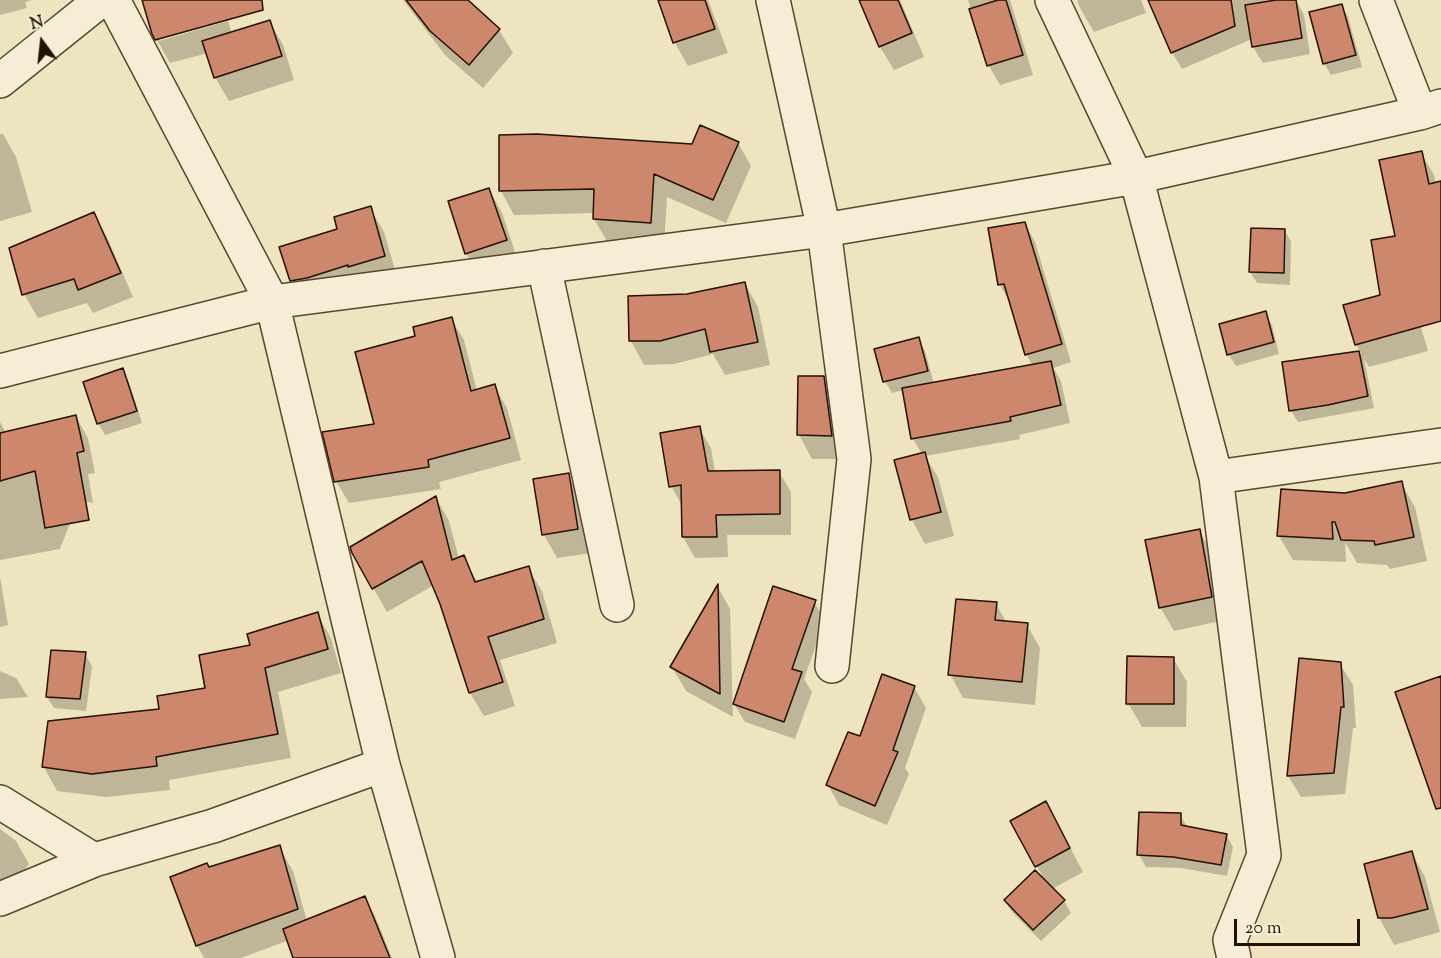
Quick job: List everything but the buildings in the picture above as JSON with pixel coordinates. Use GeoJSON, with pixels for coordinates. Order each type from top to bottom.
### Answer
{"type":"FeatureCollection","features":[{"type":"Feature","properties":{"kind":"street"},"geometry":{"type":"LineString","coordinates":[[0,81],[101,0]]}},
{"type":"Feature","properties":{"kind":"street"},"geometry":{"type":"LineString","coordinates":[[113,0],[272,302],[383,765],[438,958]]}},
{"type":"Feature","properties":{"kind":"street"},"geometry":{"type":"LineString","coordinates":[[773,0],[824,230],[854,459],[832,666]]}},
{"type":"Feature","properties":{"kind":"street"},"geometry":{"type":"LineString","coordinates":[[1052,0],[1136,177],[1216,477],[1264,855],[1230,940],[1234,958]]}},
{"type":"Feature","properties":{"kind":"street"},"geometry":{"type":"LineString","coordinates":[[0,371],[272,302],[824,230],[1136,177],[1430,110],[1376,0]]}},
{"type":"Feature","properties":{"kind":"street"},"geometry":{"type":"LineString","coordinates":[[544,266],[617,605]]}},
{"type":"Feature","properties":{"kind":"street"},"geometry":{"type":"LineString","coordinates":[[1216,477],[1441,445]]}},
{"type":"Feature","properties":{"kind":"street"},"geometry":{"type":"LineString","coordinates":[[0,899],[94,860],[213,826],[383,765]]}},
{"type":"Feature","properties":{"kind":"street"},"geometry":{"type":"LineString","coordinates":[[0,802],[94,860]]}}]}
